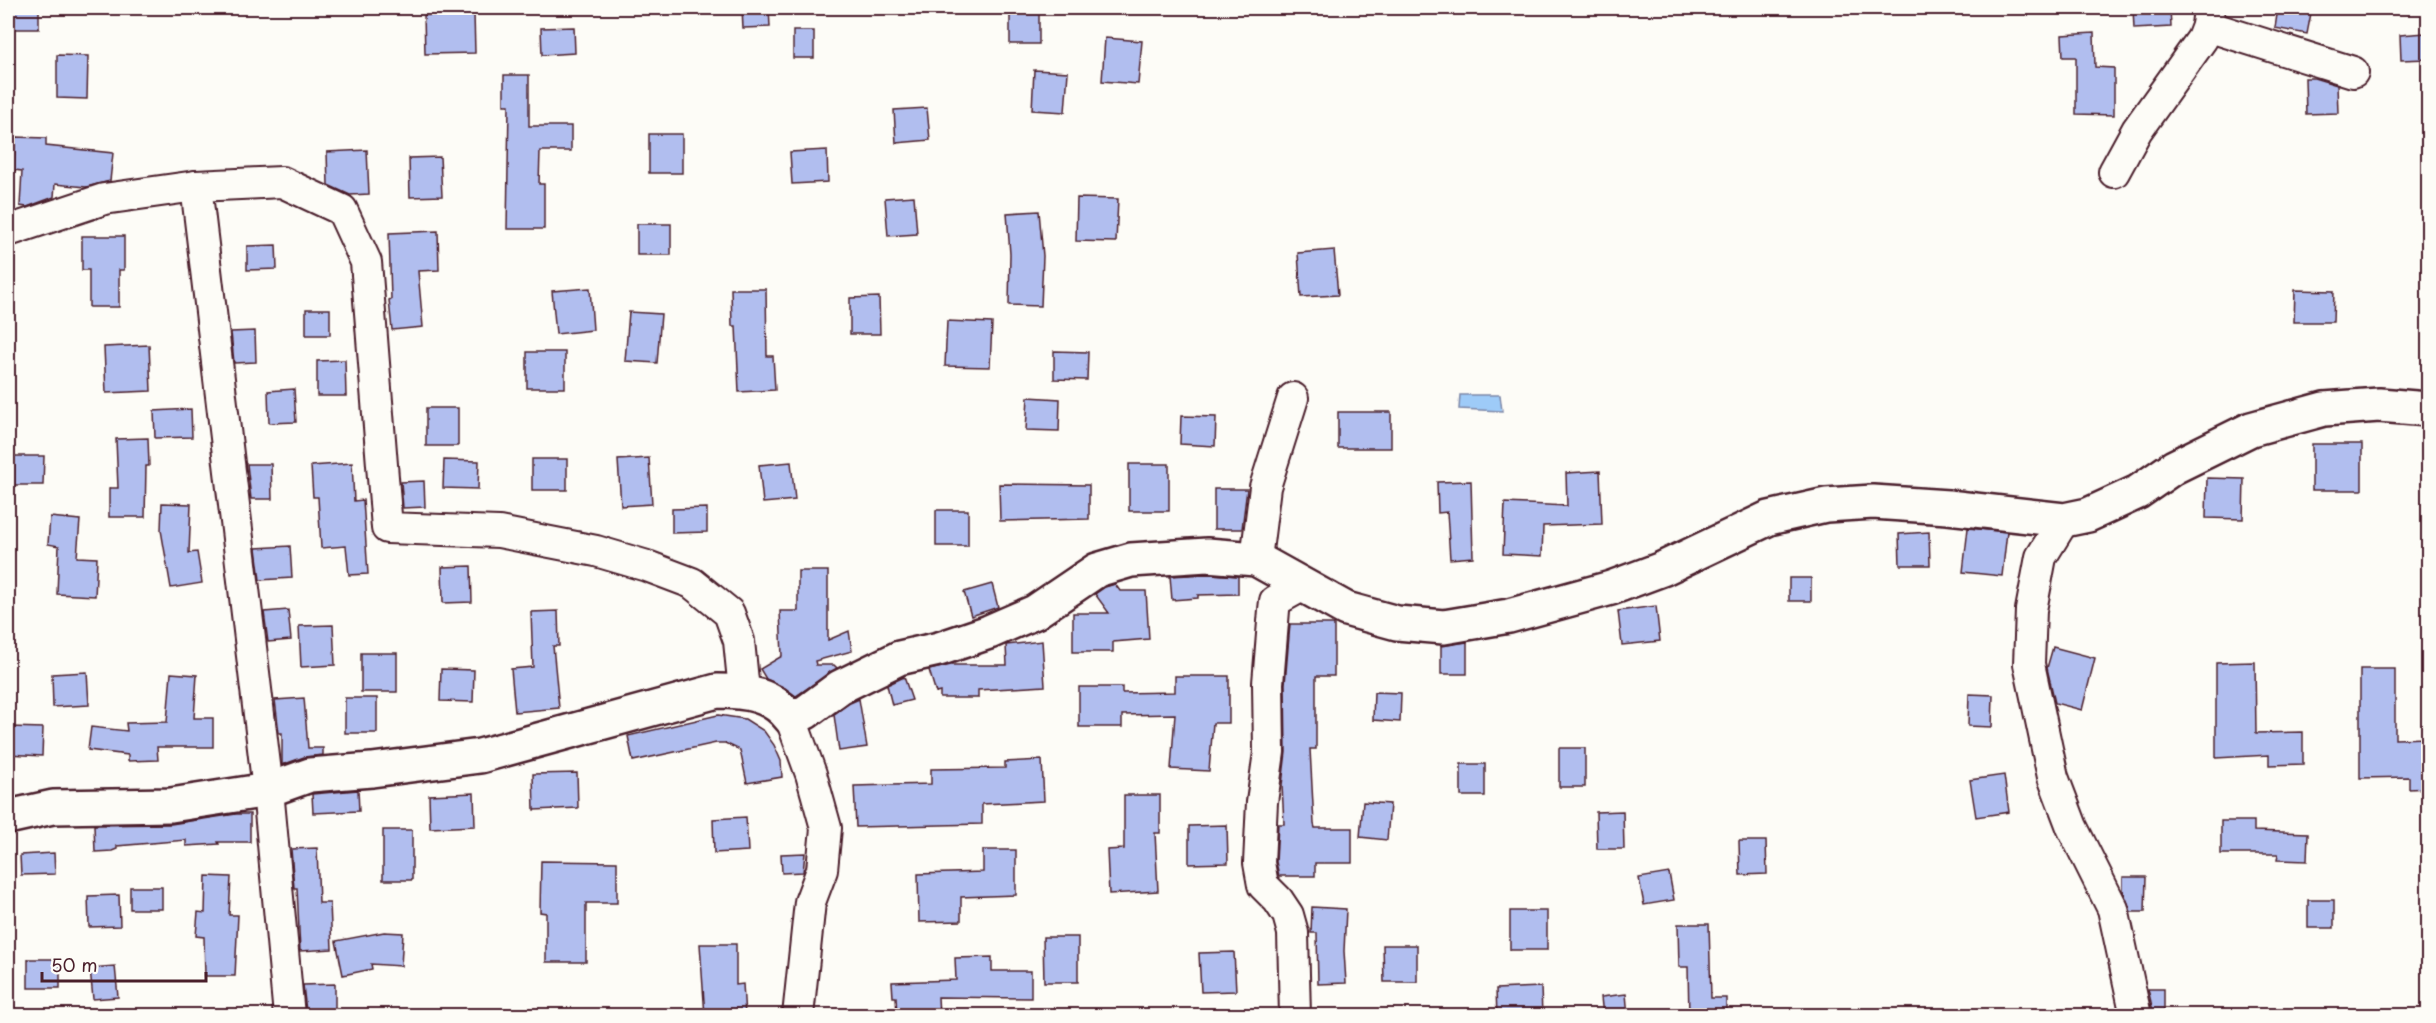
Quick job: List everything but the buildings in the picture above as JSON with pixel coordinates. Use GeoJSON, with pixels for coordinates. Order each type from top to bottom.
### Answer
{"type":"FeatureCollection","features":[{"type":"Feature","properties":{"kind":"main road"},"geometry":{"type":"LineString","coordinates":[[8,817],[53,807],[171,805],[268,790],[310,776],[480,756],[717,692],[744,691],[761,695],[776,704],[791,719],[806,712],[840,687],[899,658],[939,649],[989,632],[1035,612],[1097,570],[1131,560],[1208,555],[1256,559],[1346,609],[1397,623],[1444,627],[1509,616],[1611,588],[1662,569],[1769,518],[1826,505],[1873,502],[1938,506],[2064,520],[2088,515],[2138,492],[2174,467],[2251,429],[2324,409],[2379,405],[2428,409]]}},
{"type":"Feature","properties":{"kind":"street"},"geometry":{"type":"LineString","coordinates":[[2114,172],[2137,130],[2202,39],[2208,17],[2353,72]]}},
{"type":"Feature","properties":{"kind":"street"},"geometry":{"type":"LineString","coordinates":[[8,231],[104,199],[196,186],[282,182],[342,210],[366,262],[387,528],[499,532],[596,551],[647,566],[692,583],[729,613],[739,641],[744,691]]}},
{"type":"Feature","properties":{"kind":"street"},"geometry":{"type":"LineString","coordinates":[[196,186],[268,790],[289,1016]]}},
{"type":"Feature","properties":{"kind":"street"},"geometry":{"type":"LineString","coordinates":[[1256,559],[1265,487],[1293,398]]}},
{"type":"Feature","properties":{"kind":"street"},"geometry":{"type":"LineString","coordinates":[[2064,520],[2041,557],[2031,610],[2030,664],[2053,777],[2072,827],[2113,909],[2136,1016]]}},
{"type":"Feature","properties":{"kind":"street"},"geometry":{"type":"LineString","coordinates":[[1295,1016],[1293,933],[1288,915],[1278,900],[1263,885],[1259,853],[1262,802],[1269,752],[1268,683],[1275,601],[1302,586]]}},
{"type":"Feature","properties":{"kind":"street"},"geometry":{"type":"LineString","coordinates":[[791,719],[812,774],[826,828],[822,870],[810,902],[798,1016]]}},
{"type":"Feature","properties":{"kind":"water"},"geometry":{"type":"Polygon","coordinates":[[[1460,395],[1500,395],[1502,411],[1459,409],[1460,395]]]}}]}
